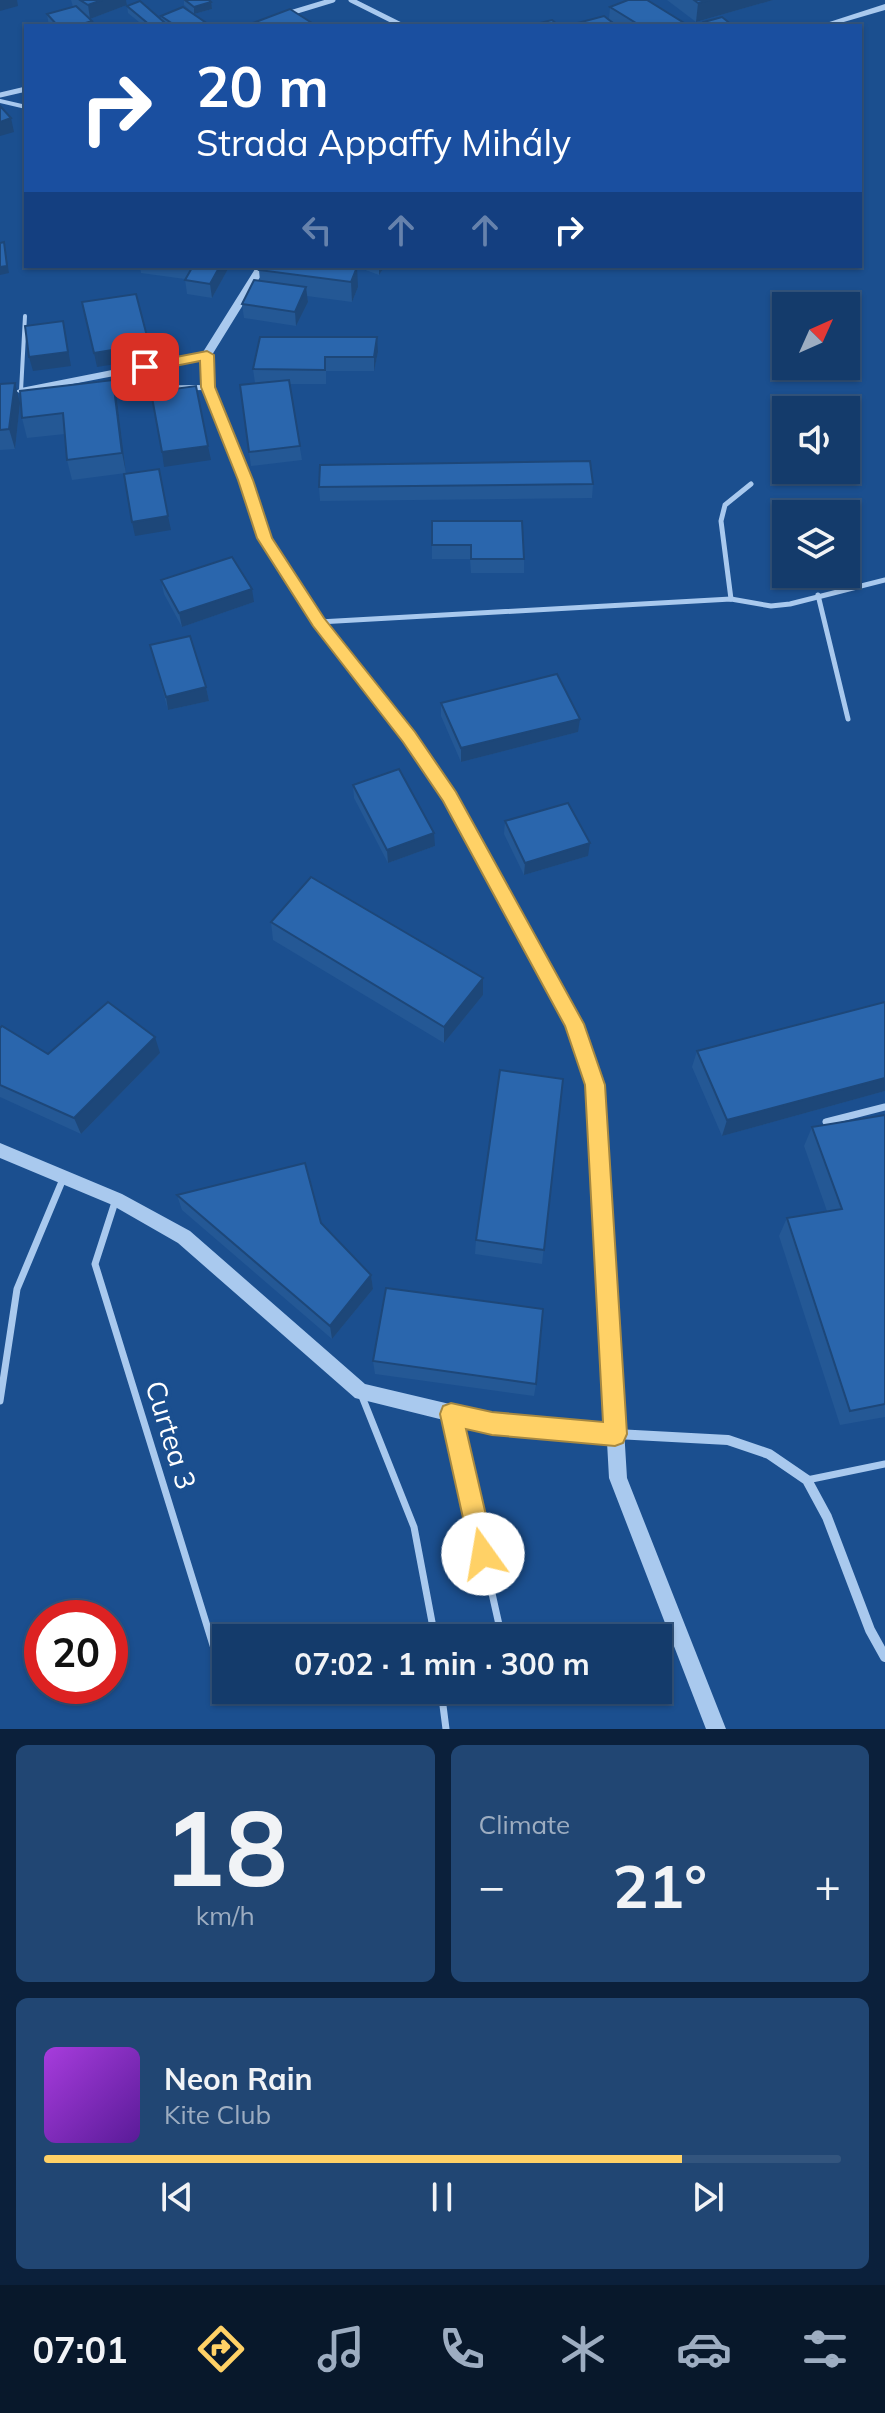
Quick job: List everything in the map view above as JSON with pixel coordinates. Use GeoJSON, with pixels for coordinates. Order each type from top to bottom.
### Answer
{"type":"FeatureCollection","features":[{"type":"Feature","properties":{"kind":"street"},"geometry":{"type":"LineString","coordinates":[[276,17],[333,0]]}},
{"type":"Feature","properties":{"kind":"street"},"geometry":{"type":"LineString","coordinates":[[351,0],[399,24]]}},
{"type":"Feature","properties":{"kind":"street"},"geometry":{"type":"LineString","coordinates":[[828,24],[885,7]]}},
{"type":"Feature","properties":{"kind":"street"},"geometry":{"type":"LineString","coordinates":[[0,98],[24,90]]}},
{"type":"Feature","properties":{"kind":"street"},"geometry":{"type":"LineString","coordinates":[[261,268],[207,355],[208,387],[246,480],[265,538],[319,622],[409,737],[450,797],[574,1024],[595,1085],[618,1478],[637,1534],[716,1729]]}},
{"type":"Feature","properties":{"kind":"street"},"geometry":{"type":"LineString","coordinates":[[16,391],[207,355]]}},
{"type":"Feature","properties":{"kind":"street"},"geometry":{"type":"LineString","coordinates":[[16,391],[208,387]]}},
{"type":"Feature","properties":{"kind":"street"},"geometry":{"type":"LineString","coordinates":[[0,1150],[116,1199],[184,1237],[361,1392],[492,1423],[728,1440],[769,1454],[807,1480],[827,1517],[870,1630],[885,1657]]}},
{"type":"Feature","properties":{"kind":"lane"},"geometry":{"type":"LineString","coordinates":[[0,98],[24,106]]}},
{"type":"Feature","properties":{"kind":"lane"},"geometry":{"type":"LineString","coordinates":[[16,391],[25,316]]}},
{"type":"Feature","properties":{"kind":"lane"},"geometry":{"type":"LineString","coordinates":[[731,599],[721,521],[725,505],[751,484]]}},
{"type":"Feature","properties":{"kind":"lane"},"geometry":{"type":"LineString","coordinates":[[319,622],[731,599],[771,606],[885,580]]}},
{"type":"Feature","properties":{"kind":"lane"},"geometry":{"type":"LineString","coordinates":[[818,595],[848,719]]}},
{"type":"Feature","properties":{"kind":"lane"},"geometry":{"type":"LineString","coordinates":[[826,1122],[885,1107]]}},
{"type":"Feature","properties":{"kind":"lane"},"geometry":{"type":"LineString","coordinates":[[0,1401],[17,1289],[63,1177]]}},
{"type":"Feature","properties":{"kind":"lane","name":"Curtea 3"},"geometry":{"type":"LineString","coordinates":[[116,1199],[95,1264],[212,1642]]}},
{"type":"Feature","properties":{"kind":"lane"},"geometry":{"type":"LineString","coordinates":[[361,1392],[414,1527],[432,1624]]}},
{"type":"Feature","properties":{"kind":"lane"},"geometry":{"type":"LineString","coordinates":[[451,1414],[499,1624]]}},
{"type":"Feature","properties":{"kind":"lane"},"geometry":{"type":"LineString","coordinates":[[807,1480],[885,1464]]}},
{"type":"Feature","properties":{"kind":"lane"},"geometry":{"type":"LineString","coordinates":[[443,1704],[446,1729]]}},
{"type":"Feature","properties":{"kind":"building"},"geometry":{"type":"Polygon","coordinates":[[[80,0],[102,0],[88,5],[80,0]]]}},
{"type":"Feature","properties":{"kind":"building"},"geometry":{"type":"Polygon","coordinates":[[[185,0],[209,0],[211,2],[194,7],[185,0]]]}},
{"type":"Feature","properties":{"kind":"building"},"geometry":{"type":"Polygon","coordinates":[[[628,0],[647,0],[686,24],[638,24],[610,7],[628,0]]]}},
{"type":"Feature","properties":{"kind":"building"},"geometry":{"type":"Polygon","coordinates":[[[140,1],[165,23],[149,24],[127,6],[140,1]]]}},
{"type":"Feature","properties":{"kind":"building"},"geometry":{"type":"Polygon","coordinates":[[[76,6],[92,21],[56,24],[47,14],[76,6]]]}},
{"type":"Feature","properties":{"kind":"building"},"geometry":{"type":"Polygon","coordinates":[[[183,7],[205,22],[173,24],[161,16],[183,7]]]}},
{"type":"Feature","properties":{"kind":"building"},"geometry":{"type":"Polygon","coordinates":[[[290,9],[312,23],[254,24],[290,9]]]}},
{"type":"Feature","properties":{"kind":"building"},"geometry":{"type":"Polygon","coordinates":[[[604,16],[614,24],[574,24],[604,16]]]}},
{"type":"Feature","properties":{"kind":"building"},"geometry":{"type":"Polygon","coordinates":[[[722,17],[731,24],[706,24],[704,22],[722,17]]]}},
{"type":"Feature","properties":{"kind":"building"},"geometry":{"type":"Polygon","coordinates":[[[552,20],[557,24],[536,24],[552,20]]]}},
{"type":"Feature","properties":{"kind":"building"},"geometry":{"type":"Polygon","coordinates":[[[0,106],[11,118],[0,122],[0,106]]]}},
{"type":"Feature","properties":{"kind":"building"},"geometry":{"type":"Polygon","coordinates":[[[4,242],[7,266],[0,267],[0,243],[4,242]]]}},
{"type":"Feature","properties":{"kind":"building"},"geometry":{"type":"Polygon","coordinates":[[[192,268],[219,268],[210,284],[185,280],[192,268]]]}},
{"type":"Feature","properties":{"kind":"building"},"geometry":{"type":"Polygon","coordinates":[[[260,268],[357,268],[351,282],[260,268]]]}},
{"type":"Feature","properties":{"kind":"building"},"geometry":{"type":"Polygon","coordinates":[[[254,280],[306,287],[295,312],[242,304],[254,280]]]}},
{"type":"Feature","properties":{"kind":"building"},"geometry":{"type":"Polygon","coordinates":[[[136,294],[149,344],[94,353],[82,302],[136,294]]]}},
{"type":"Feature","properties":{"kind":"building"},"geometry":{"type":"Polygon","coordinates":[[[63,321],[68,352],[29,357],[25,326],[63,321]]]}},
{"type":"Feature","properties":{"kind":"building"},"geometry":{"type":"Polygon","coordinates":[[[260,337],[377,337],[374,357],[325,357],[325,370],[253,369],[260,337]]]}},
{"type":"Feature","properties":{"kind":"building"},"geometry":{"type":"Polygon","coordinates":[[[113,380],[122,453],[67,460],[63,413],[22,418],[20,391],[113,380]]]}},
{"type":"Feature","properties":{"kind":"building"},"geometry":{"type":"Polygon","coordinates":[[[289,380],[300,446],[249,452],[240,385],[289,380]]]}},
{"type":"Feature","properties":{"kind":"building"},"geometry":{"type":"Polygon","coordinates":[[[15,383],[9,429],[0,430],[0,384],[15,383]]]}},
{"type":"Feature","properties":{"kind":"building"},"geometry":{"type":"Polygon","coordinates":[[[196,386],[208,446],[162,452],[151,392],[196,386]]]}},
{"type":"Feature","properties":{"kind":"building"},"geometry":{"type":"Polygon","coordinates":[[[590,461],[593,484],[319,487],[320,465],[590,461]]]}},
{"type":"Feature","properties":{"kind":"building"},"geometry":{"type":"Polygon","coordinates":[[[159,469],[168,516],[132,522],[124,474],[159,469]]]}},
{"type":"Feature","properties":{"kind":"building"},"geometry":{"type":"Polygon","coordinates":[[[432,521],[522,521],[524,559],[471,559],[471,545],[432,545],[432,521]]]}},
{"type":"Feature","properties":{"kind":"building"},"geometry":{"type":"Polygon","coordinates":[[[232,557],[252,589],[179,613],[161,580],[232,557]]]}},
{"type":"Feature","properties":{"kind":"building"},"geometry":{"type":"Polygon","coordinates":[[[190,636],[206,687],[166,697],[150,645],[190,636]]]}},
{"type":"Feature","properties":{"kind":"building"},"geometry":{"type":"Polygon","coordinates":[[[557,674],[580,719],[461,748],[441,703],[557,674]]]}},
{"type":"Feature","properties":{"kind":"building"},"geometry":{"type":"Polygon","coordinates":[[[399,769],[434,833],[387,850],[353,785],[399,769]]]}},
{"type":"Feature","properties":{"kind":"building"},"geometry":{"type":"Polygon","coordinates":[[[568,803],[590,843],[525,863],[505,821],[568,803]]]}},
{"type":"Feature","properties":{"kind":"building"},"geometry":{"type":"Polygon","coordinates":[[[311,877],[483,978],[444,1027],[271,922],[311,877]]]}},
{"type":"Feature","properties":{"kind":"building"},"geometry":{"type":"Polygon","coordinates":[[[108,1002],[155,1037],[74,1118],[0,1085],[2,1026],[48,1054],[108,1002]]]}},
{"type":"Feature","properties":{"kind":"building"},"geometry":{"type":"Polygon","coordinates":[[[885,1002],[885,1078],[727,1120],[697,1051],[885,1002]]]}},
{"type":"Feature","properties":{"kind":"building"},"geometry":{"type":"Polygon","coordinates":[[[500,1070],[563,1079],[544,1250],[476,1240],[500,1070]]]}},
{"type":"Feature","properties":{"kind":"building"},"geometry":{"type":"Polygon","coordinates":[[[885,1115],[885,1404],[850,1411],[787,1218],[842,1209],[812,1127],[885,1115]]]}},
{"type":"Feature","properties":{"kind":"building"},"geometry":{"type":"Polygon","coordinates":[[[305,1163],[321,1223],[371,1275],[330,1326],[177,1195],[305,1163]]]}},
{"type":"Feature","properties":{"kind":"building"},"geometry":{"type":"Polygon","coordinates":[[[386,1288],[543,1309],[536,1384],[373,1361],[386,1288]]]}},
{"type":"Feature","properties":{"kind":"route"},"geometry":{"type":"LineString","coordinates":[[145,367],[207,355],[208,387],[246,480],[265,538],[319,622],[409,737],[450,797],[574,1024],[595,1085],[615,1434],[492,1423],[451,1414],[483,1554]]}}]}
